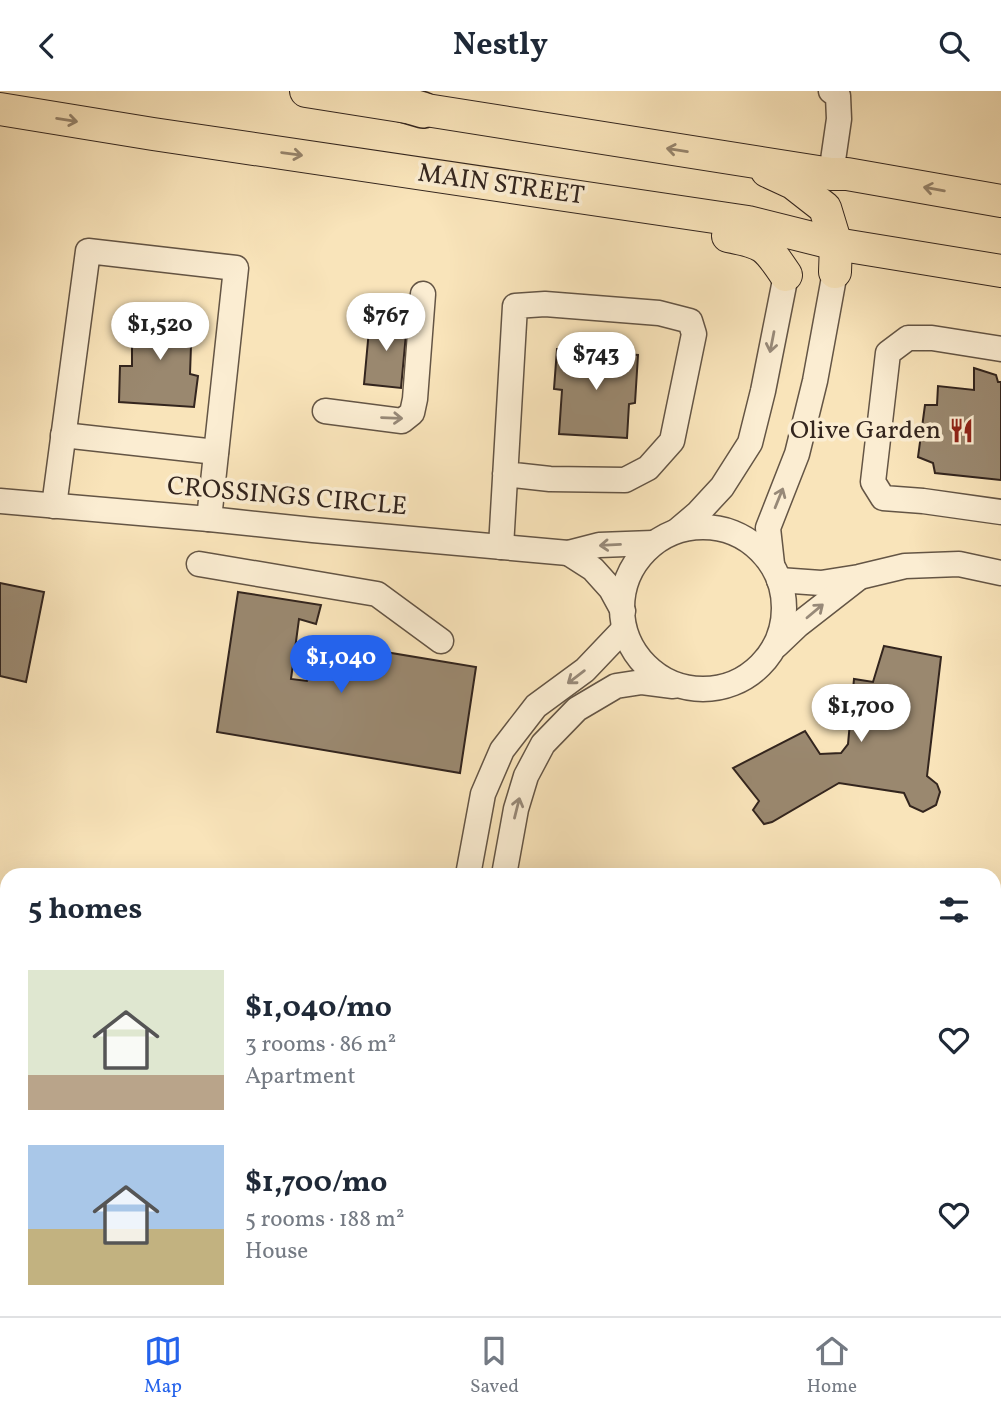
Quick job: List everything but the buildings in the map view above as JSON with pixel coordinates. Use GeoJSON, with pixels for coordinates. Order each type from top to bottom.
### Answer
{"type":"FeatureCollection","features":[{"type":"Feature","properties":{"kind":"highway"},"geometry":{"type":"LineString","coordinates":[[358,91],[423,110]]}},
{"type":"Feature","properties":{"kind":"main road"},"geometry":{"type":"LineString","coordinates":[[306,91],[831,174],[846,174],[1001,201]]}},
{"type":"Feature","properties":{"kind":"main road","name":"MAIN STREET"},"geometry":{"type":"LineString","coordinates":[[0,109],[748,222],[785,231],[835,258]]}},
{"type":"Feature","properties":{"kind":"main road"},"geometry":{"type":"LineString","coordinates":[[745,160],[793,183],[825,208],[835,258],[844,260],[859,254],[892,253],[1001,271]]}},
{"type":"Feature","properties":{"kind":"main road"},"geometry":{"type":"LineString","coordinates":[[359,164],[755,241],[770,252],[786,275]]}},
{"type":"Feature","properties":{"kind":"main road"},"geometry":{"type":"LineString","coordinates":[[786,275],[785,231],[790,197],[808,182],[831,174]]}},
{"type":"Feature","properties":{"kind":"lane"},"geometry":{"type":"LineString","coordinates":[[831,91],[838,96],[839,119],[831,174]]}},
{"type":"Feature","properties":{"kind":"lane"},"geometry":{"type":"LineString","coordinates":[[54,506],[88,251],[236,268],[209,519]]}},
{"type":"Feature","properties":{"kind":"lane"},"geometry":{"type":"LineString","coordinates":[[774,648],[784,621],[768,528],[797,454],[815,381],[835,258]]}},
{"type":"Feature","properties":{"kind":"lane"},"geometry":{"type":"LineString","coordinates":[[469,868],[483,794],[502,750],[536,706],[585,670],[624,620],[622,592],[633,566],[653,543],[678,530],[698,513],[722,487],[750,443],[786,275]]}},
{"type":"Feature","properties":{"kind":"lane"},"geometry":{"type":"LineString","coordinates":[[325,411],[402,421],[412,414],[423,294]]}},
{"type":"Feature","properties":{"kind":"lane"},"geometry":{"type":"LineString","coordinates":[[501,547],[505,474],[515,306],[545,304],[659,313],[690,321],[694,334],[673,441],[648,468],[625,480],[550,479],[505,474]]}},
{"type":"Feature","properties":{"kind":"lane"},"geometry":{"type":"LineString","coordinates":[[1001,349],[932,338],[908,338],[888,353],[873,482],[883,498],[1001,512]]}},
{"type":"Feature","properties":{"kind":"lane"},"geometry":{"type":"LineString","coordinates":[[63,435],[216,452]]}},
{"type":"Feature","properties":{"kind":"lane","name":"CROSSINGS CIRCLE"},"geometry":{"type":"LineString","coordinates":[[0,501],[568,553]]}},
{"type":"Feature","properties":{"kind":"lane"},"geometry":{"type":"LineString","coordinates":[[678,530],[701,526],[729,530],[752,543],[775,572],[821,583],[905,566],[959,564],[1001,573]]}},
{"type":"Feature","properties":{"kind":"lane"},"geometry":{"type":"LineString","coordinates":[[568,553],[599,545],[653,543]]}},
{"type":"Feature","properties":{"kind":"lane"},"geometry":{"type":"LineString","coordinates":[[568,553],[593,569],[611,589],[635,653],[654,674],[680,686]]}},
{"type":"Feature","properties":{"kind":"lane"},"geometry":{"type":"LineString","coordinates":[[199,564],[377,594],[442,642]]}},
{"type":"Feature","properties":{"kind":"lane"},"geometry":{"type":"LineString","coordinates":[[505,868],[516,809],[526,776],[543,744],[577,709],[616,686],[642,682],[709,689],[729,685],[754,672],[798,625],[859,577]]}},
{"type":"Feature","properties":{"kind":"place","name":"Olive Garden"},"geometry":{"type":"Point","coordinates":[961,431]}}]}
